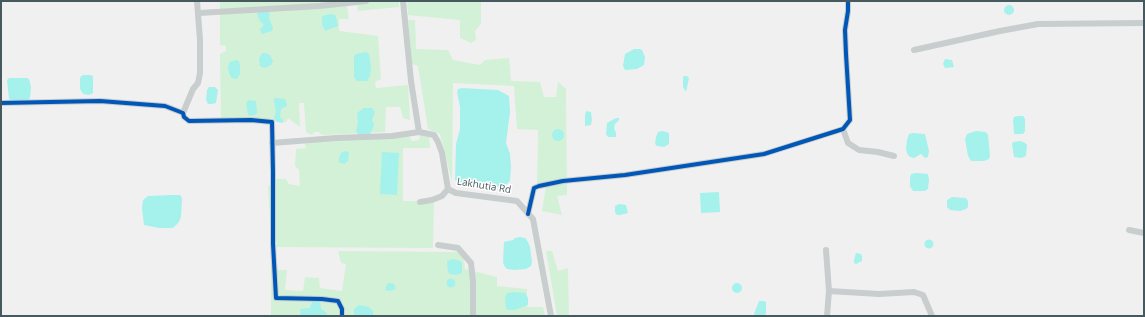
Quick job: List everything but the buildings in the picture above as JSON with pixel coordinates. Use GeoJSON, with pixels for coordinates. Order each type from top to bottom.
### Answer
{"type":"FeatureCollection","features":[{"type":"Feature","properties":{"kind":"street"},"geometry":{"type":"LineString","coordinates":[[183,113],[193,89],[198,83],[200,73],[201,54],[197,1]]}},
{"type":"Feature","properties":{"kind":"street"},"geometry":{"type":"LineString","coordinates":[[199,13],[319,6],[366,1]]}},
{"type":"Feature","properties":{"kind":"street"},"geometry":{"type":"LineString","coordinates":[[272,143],[336,138],[392,136],[419,132],[411,81],[403,1]]}},
{"type":"Feature","properties":{"kind":"street"},"geometry":{"type":"LineString","coordinates":[[528,214],[534,188],[539,186],[563,181],[625,175],[764,154],[843,129],[850,120],[845,30],[848,1]]}},
{"type":"Feature","properties":{"kind":"street"},"geometry":{"type":"LineString","coordinates":[[914,50],[1038,24],[1144,23]]}},
{"type":"Feature","properties":{"kind":"street"},"geometry":{"type":"LineString","coordinates":[[1,103],[100,101],[165,106],[183,113],[184,117],[189,121],[251,120],[272,122],[273,244],[276,298],[322,299],[338,301],[342,310],[342,316]]}},
{"type":"Feature","properties":{"kind":"street"},"geometry":{"type":"LineString","coordinates":[[843,129],[848,143],[859,150],[878,152],[894,156]]}},
{"type":"Feature","properties":{"kind":"street","name":"Lakhutia Rd"},"geometry":{"type":"LineString","coordinates":[[419,132],[434,135],[438,142],[442,153],[448,189],[456,193],[517,201],[533,220],[551,316]]}},
{"type":"Feature","properties":{"kind":"street"},"geometry":{"type":"LineString","coordinates":[[420,202],[432,200],[442,196],[448,189]]}},
{"type":"Feature","properties":{"kind":"street"},"geometry":{"type":"LineString","coordinates":[[1129,230],[1144,233]]}},
{"type":"Feature","properties":{"kind":"street"},"geometry":{"type":"LineString","coordinates":[[438,245],[458,248],[470,263],[473,282],[473,316]]}},
{"type":"Feature","properties":{"kind":"street"},"geometry":{"type":"LineString","coordinates":[[826,250],[829,291],[827,316]]}},
{"type":"Feature","properties":{"kind":"street"},"geometry":{"type":"LineString","coordinates":[[829,291],[879,294],[914,292],[923,295],[932,316]]}},
{"type":"Feature","properties":{"kind":"green space"},"geometry":{"type":"Polygon","coordinates":[[[220,1],[399,1],[399,7],[358,11],[357,5],[347,6],[349,19],[339,19],[339,31],[378,36],[381,79],[375,82],[376,88],[408,85],[410,120],[403,118],[400,107],[386,107],[385,132],[322,135],[319,132],[315,132],[311,135],[306,132],[304,103],[299,103],[300,127],[288,118],[286,122],[221,119],[220,54],[226,51],[226,46],[220,45],[220,1]]]}},
{"type":"Feature","properties":{"kind":"green space"},"geometry":{"type":"Polygon","coordinates":[[[407,1],[481,1],[481,24],[475,31],[476,40],[471,43],[460,38],[460,20],[408,15],[407,1]]]}},
{"type":"Feature","properties":{"kind":"green space"},"geometry":{"type":"Polygon","coordinates":[[[408,20],[415,20],[416,49],[448,50],[453,60],[480,65],[485,60],[509,58],[511,81],[540,82],[544,97],[556,97],[558,82],[566,89],[567,195],[557,196],[562,215],[542,211],[546,187],[537,185],[538,130],[517,129],[514,86],[453,83],[452,182],[440,134],[428,129],[418,66],[412,64],[408,20]]]}},
{"type":"Feature","properties":{"kind":"green space"},"geometry":{"type":"Polygon","coordinates":[[[420,135],[429,137],[430,148],[403,148],[403,201],[417,201],[419,205],[434,203],[433,248],[273,247],[277,243],[271,235],[268,186],[273,183],[272,179],[286,179],[289,184],[300,186],[299,170],[295,166],[296,149],[306,148],[304,142],[409,136],[412,141],[419,140],[420,135]]]}},
{"type":"Feature","properties":{"kind":"green space"},"geometry":{"type":"Polygon","coordinates":[[[338,251],[463,252],[465,269],[497,277],[497,286],[527,289],[527,307],[543,307],[545,316],[271,316],[271,253],[276,253],[278,270],[287,270],[285,290],[303,291],[305,277],[319,278],[320,288],[342,291],[346,264],[341,263],[338,251]]]}},
{"type":"Feature","properties":{"kind":"green space"},"geometry":{"type":"Polygon","coordinates":[[[546,251],[552,251],[558,271],[568,268],[569,316],[557,316],[546,251]]]}},
{"type":"Feature","properties":{"kind":"water"},"geometry":{"type":"Polygon","coordinates":[[[1007,5],[1011,5],[1013,6],[1013,14],[1007,15],[1004,12],[1004,8],[1007,5]]]}},
{"type":"Feature","properties":{"kind":"water"},"geometry":{"type":"Polygon","coordinates":[[[268,11],[273,28],[272,31],[262,34],[260,29],[264,25],[260,21],[257,14],[258,12],[268,11]]]}},
{"type":"Feature","properties":{"kind":"water"},"geometry":{"type":"Polygon","coordinates":[[[330,14],[335,15],[338,26],[325,31],[322,24],[322,18],[323,16],[330,14]]]}},
{"type":"Feature","properties":{"kind":"water"},"geometry":{"type":"Polygon","coordinates":[[[634,49],[642,50],[645,57],[644,65],[637,69],[625,70],[623,66],[625,54],[634,49]]]}},
{"type":"Feature","properties":{"kind":"water"},"geometry":{"type":"Polygon","coordinates":[[[366,52],[369,54],[371,67],[370,76],[367,81],[357,81],[354,77],[354,57],[356,54],[366,52]]]}},
{"type":"Feature","properties":{"kind":"water"},"geometry":{"type":"Polygon","coordinates":[[[262,53],[270,55],[273,61],[271,65],[265,68],[260,66],[259,59],[262,53]]]}},
{"type":"Feature","properties":{"kind":"water"},"geometry":{"type":"Polygon","coordinates":[[[945,59],[952,60],[954,67],[945,68],[943,64],[945,59]]]}},
{"type":"Feature","properties":{"kind":"water"},"geometry":{"type":"Polygon","coordinates":[[[238,60],[240,65],[240,74],[237,79],[234,79],[229,73],[228,67],[229,63],[238,60]]]}},
{"type":"Feature","properties":{"kind":"water"},"geometry":{"type":"Polygon","coordinates":[[[81,76],[93,76],[93,93],[89,95],[83,94],[80,89],[80,79],[81,76]]]}},
{"type":"Feature","properties":{"kind":"water"},"geometry":{"type":"Polygon","coordinates":[[[684,76],[689,78],[686,92],[683,87],[684,76]]]}},
{"type":"Feature","properties":{"kind":"water"},"geometry":{"type":"Polygon","coordinates":[[[9,78],[29,79],[31,87],[30,98],[28,100],[12,101],[9,99],[7,80],[9,78]]]}},
{"type":"Feature","properties":{"kind":"water"},"geometry":{"type":"Polygon","coordinates":[[[209,87],[215,87],[218,90],[216,103],[208,104],[206,100],[207,90],[209,87]]]}},
{"type":"Feature","properties":{"kind":"water"},"geometry":{"type":"Polygon","coordinates":[[[458,89],[498,90],[509,96],[510,112],[506,143],[510,154],[511,167],[510,181],[507,184],[497,187],[458,182],[455,180],[456,144],[460,129],[460,107],[457,92],[458,89]]]}},
{"type":"Feature","properties":{"kind":"water"},"geometry":{"type":"Polygon","coordinates":[[[274,99],[285,99],[286,102],[287,106],[281,109],[280,117],[283,120],[283,123],[277,122],[274,118],[276,112],[274,99]]]}},
{"type":"Feature","properties":{"kind":"water"},"geometry":{"type":"Polygon","coordinates":[[[249,100],[256,101],[257,113],[255,115],[249,116],[248,114],[246,103],[249,100]]]}},
{"type":"Feature","properties":{"kind":"water"},"geometry":{"type":"Polygon","coordinates":[[[364,108],[372,108],[375,112],[372,120],[374,124],[370,134],[358,135],[356,131],[358,123],[357,113],[364,108]]]}},
{"type":"Feature","properties":{"kind":"water"},"geometry":{"type":"Polygon","coordinates":[[[586,111],[591,112],[592,120],[591,125],[585,126],[585,115],[586,111]]]}},
{"type":"Feature","properties":{"kind":"water"},"geometry":{"type":"Polygon","coordinates":[[[1023,116],[1025,119],[1025,131],[1023,134],[1014,133],[1013,120],[1014,117],[1023,116]]]}},
{"type":"Feature","properties":{"kind":"water"},"geometry":{"type":"Polygon","coordinates":[[[619,118],[619,120],[615,124],[614,128],[616,137],[608,137],[606,134],[607,123],[619,118]]]}},
{"type":"Feature","properties":{"kind":"water"},"geometry":{"type":"Polygon","coordinates":[[[556,129],[560,129],[564,135],[560,141],[556,141],[552,137],[552,133],[556,129]]]}},
{"type":"Feature","properties":{"kind":"water"},"geometry":{"type":"Polygon","coordinates":[[[663,131],[669,133],[669,144],[664,147],[657,146],[655,144],[658,132],[663,131]]]}},
{"type":"Feature","properties":{"kind":"water"},"geometry":{"type":"Polygon","coordinates":[[[976,131],[986,132],[988,135],[990,156],[989,159],[984,161],[971,161],[968,156],[965,139],[967,134],[976,131]]]}},
{"type":"Feature","properties":{"kind":"water"},"geometry":{"type":"Polygon","coordinates":[[[909,134],[925,134],[929,151],[928,157],[925,158],[921,154],[914,158],[908,155],[906,150],[907,140],[909,134]]]}},
{"type":"Feature","properties":{"kind":"water"},"geometry":{"type":"Polygon","coordinates":[[[1021,141],[1027,145],[1026,156],[1021,158],[1014,157],[1012,144],[1013,142],[1021,141]]]}},
{"type":"Feature","properties":{"kind":"water"},"geometry":{"type":"Polygon","coordinates":[[[345,151],[349,152],[348,161],[344,164],[339,162],[339,158],[341,153],[345,151]]]}},
{"type":"Feature","properties":{"kind":"water"},"geometry":{"type":"Polygon","coordinates":[[[382,152],[399,153],[397,195],[380,194],[382,152]]]}},
{"type":"Feature","properties":{"kind":"water"},"geometry":{"type":"Polygon","coordinates":[[[911,174],[928,174],[928,189],[925,191],[913,191],[910,186],[911,174]]]}},
{"type":"Feature","properties":{"kind":"water"},"geometry":{"type":"Polygon","coordinates":[[[719,192],[720,212],[701,213],[700,193],[719,192]]]}},
{"type":"Feature","properties":{"kind":"water"},"geometry":{"type":"Polygon","coordinates":[[[180,195],[182,198],[181,217],[179,222],[173,228],[159,228],[144,225],[142,208],[143,200],[148,196],[180,195]]]}},
{"type":"Feature","properties":{"kind":"water"},"geometry":{"type":"Polygon","coordinates":[[[952,197],[966,198],[968,201],[968,207],[960,211],[950,210],[947,207],[947,200],[952,197]]]}},
{"type":"Feature","properties":{"kind":"water"},"geometry":{"type":"Polygon","coordinates":[[[619,204],[626,205],[628,213],[617,215],[615,212],[615,206],[619,204]]]}},
{"type":"Feature","properties":{"kind":"water"},"geometry":{"type":"Polygon","coordinates":[[[520,237],[525,238],[530,247],[532,262],[531,266],[526,269],[507,269],[503,263],[504,242],[520,237]]]}},
{"type":"Feature","properties":{"kind":"water"},"geometry":{"type":"Polygon","coordinates":[[[929,239],[934,244],[929,249],[924,244],[929,239]]]}},
{"type":"Feature","properties":{"kind":"water"},"geometry":{"type":"Polygon","coordinates":[[[856,253],[861,254],[862,261],[856,264],[854,263],[854,260],[856,253]]]}},
{"type":"Feature","properties":{"kind":"water"},"geometry":{"type":"Polygon","coordinates":[[[453,259],[462,263],[462,273],[455,275],[448,272],[447,261],[453,259]]]}},
{"type":"Feature","properties":{"kind":"water"},"geometry":{"type":"Polygon","coordinates":[[[451,278],[456,283],[451,288],[446,283],[451,278]]]}},
{"type":"Feature","properties":{"kind":"water"},"geometry":{"type":"Polygon","coordinates":[[[735,283],[739,283],[741,284],[741,292],[735,293],[732,290],[732,286],[735,283]]]}},
{"type":"Feature","properties":{"kind":"water"},"geometry":{"type":"Polygon","coordinates":[[[387,284],[394,284],[396,289],[390,291],[385,290],[387,284]]]}},
{"type":"Feature","properties":{"kind":"water"},"geometry":{"type":"Polygon","coordinates":[[[514,292],[525,293],[528,298],[528,305],[515,310],[506,309],[506,295],[514,292]]]}},
{"type":"Feature","properties":{"kind":"water"},"geometry":{"type":"Polygon","coordinates":[[[320,301],[321,309],[327,313],[325,316],[301,316],[300,309],[310,308],[312,302],[320,301]]]}},
{"type":"Feature","properties":{"kind":"water"},"geometry":{"type":"Polygon","coordinates":[[[759,301],[766,302],[765,316],[755,316],[754,314],[759,301]]]}},
{"type":"Feature","properties":{"kind":"water"},"geometry":{"type":"Polygon","coordinates":[[[359,305],[369,307],[373,311],[373,316],[354,316],[354,309],[359,305]]]}},
{"type":"Feature","properties":{"kind":"cycle path"},"geometry":{"type":"LineString","coordinates":[[528,214],[534,188],[539,186],[563,181],[625,175],[764,154],[843,129],[850,120],[845,30],[848,1]]}},
{"type":"Feature","properties":{"kind":"cycle path"},"geometry":{"type":"LineString","coordinates":[[1,103],[100,101],[165,106],[183,113],[184,117],[189,121],[251,120],[272,122],[273,244],[276,298],[322,299],[338,301],[342,309],[342,316]]}}]}
